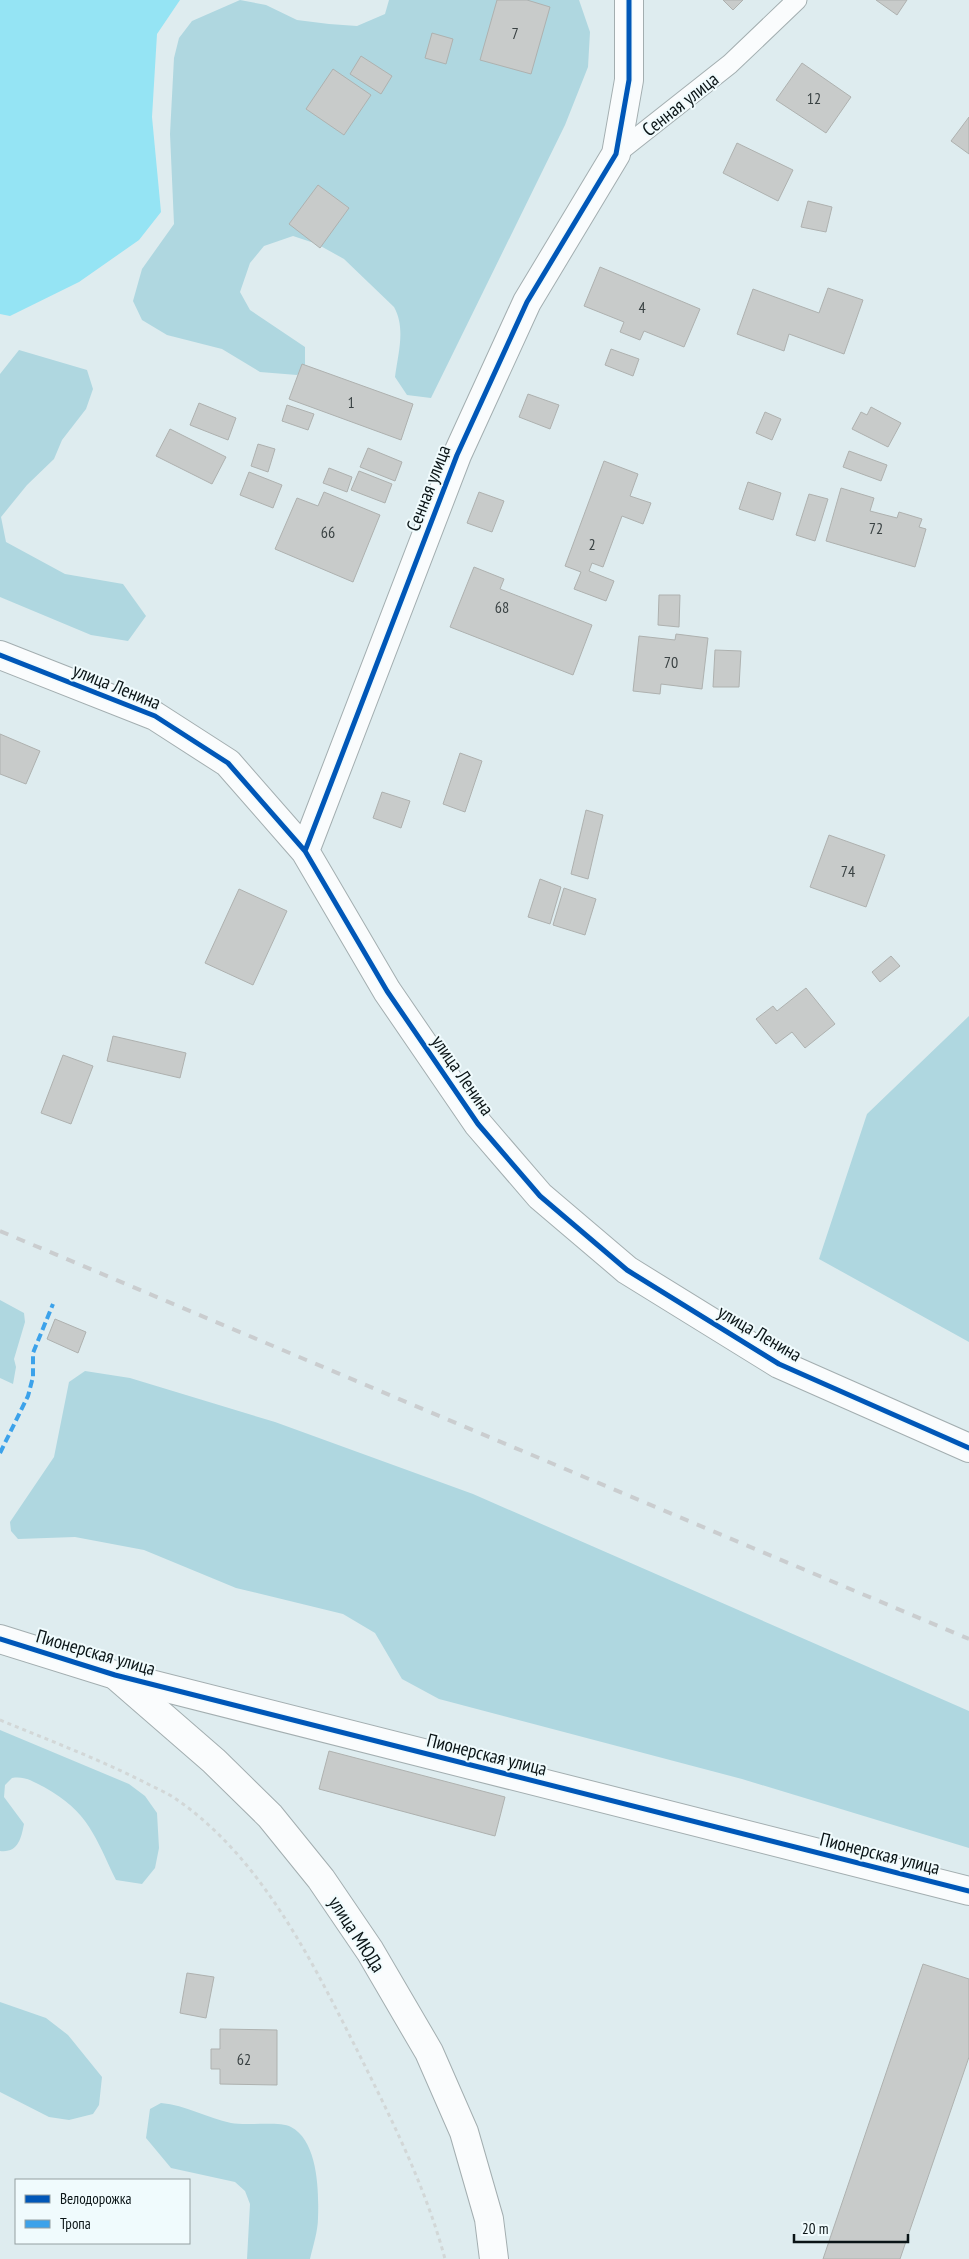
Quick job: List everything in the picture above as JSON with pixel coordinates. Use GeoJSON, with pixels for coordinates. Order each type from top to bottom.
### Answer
{"type":"FeatureCollection","features":[{"type":"Feature","properties":{"kind":"street"},"geometry":{"type":"LineString","coordinates":[[616,154],[629,80],[629,0]]}},
{"type":"Feature","properties":{"kind":"street","name":"Сенная улица"},"geometry":{"type":"LineString","coordinates":[[305,851],[456,455],[527,302],[616,154]]}},
{"type":"Feature","properties":{"kind":"street","name":"улица Ленина"},"geometry":{"type":"LineString","coordinates":[[0,655],[155,716],[228,763],[305,851],[386,991],[478,1124],[540,1196],[627,1270],[780,1364],[969,1448]]}},
{"type":"Feature","properties":{"kind":"street","name":"Пионерская улица"},"geometry":{"type":"LineString","coordinates":[[0,1639],[115,1675],[969,1891]]}},
{"type":"Feature","properties":{"kind":"street","name":"улица МЮДа"},"geometry":{"type":"LineString","coordinates":[[115,1675],[214,1760],[270,1816],[321,1879],[370,1951],[428,2052],[464,2132],[489,2219],[494,2259]]}},
{"type":"Feature","properties":{"kind":"lane","name":"Сенная улица"},"geometry":{"type":"LineString","coordinates":[[616,154],[730,64],[797,0]]}},
{"type":"Feature","properties":{"kind":"path"},"geometry":{"type":"LineString","coordinates":[[0,1720],[118,1769],[175,1798],[212,1828],[255,1875],[316,1970],[382,2099],[434,2221],[445,2259]]}},
{"type":"Feature","properties":{"kind":"shaded area"},"geometry":{"type":"Polygon","coordinates":[[[240,0],[266,5],[297,20],[357,26],[385,14],[389,0],[579,0],[590,32],[588,67],[565,125],[431,398],[407,395],[395,377],[400,324],[394,307],[344,259],[317,244],[293,236],[264,246],[250,263],[240,292],[250,310],[305,347],[305,369],[297,375],[260,372],[222,349],[167,335],[142,320],[133,301],[142,269],[174,224],[170,134],[174,58],[179,38],[192,21],[240,0]]]}},
{"type":"Feature","properties":{"kind":"shaded area"},"geometry":{"type":"Polygon","coordinates":[[[19,350],[87,370],[93,389],[86,409],[62,440],[54,459],[27,485],[1,517],[6,542],[65,574],[123,584],[146,616],[128,641],[91,635],[0,597],[0,374],[19,350]]]}},
{"type":"Feature","properties":{"kind":"shaded area"},"geometry":{"type":"Polygon","coordinates":[[[969,1016],[969,1342],[819,1259],[867,1114],[969,1016]]]}},
{"type":"Feature","properties":{"kind":"shaded area"},"geometry":{"type":"Polygon","coordinates":[[[0,1300],[24,1313],[25,1322],[14,1359],[16,1367],[13,1384],[0,1378],[0,1300]]]}},
{"type":"Feature","properties":{"kind":"shaded area"},"geometry":{"type":"Polygon","coordinates":[[[85,1371],[130,1378],[275,1422],[473,1494],[969,1711],[969,1848],[742,1779],[439,1699],[402,1679],[375,1633],[343,1614],[236,1588],[144,1550],[75,1537],[18,1539],[11,1531],[10,1522],[54,1457],[69,1382],[85,1371]]]}},
{"type":"Feature","properties":{"kind":"shaded area"},"geometry":{"type":"Polygon","coordinates":[[[0,1730],[129,1784],[145,1796],[157,1813],[159,1848],[155,1868],[142,1884],[116,1880],[96,1838],[81,1816],[59,1796],[25,1778],[12,1778],[5,1785],[4,1797],[24,1824],[18,1844],[11,1850],[0,1851],[0,1730]]]}},
{"type":"Feature","properties":{"kind":"shaded area"},"geometry":{"type":"Polygon","coordinates":[[[0,2002],[46,2018],[68,2035],[102,2077],[99,2105],[93,2114],[69,2120],[49,2117],[0,2092],[0,2002]]]}},
{"type":"Feature","properties":{"kind":"shaded area"},"geometry":{"type":"Polygon","coordinates":[[[161,2103],[179,2106],[231,2123],[286,2125],[300,2134],[307,2143],[312,2155],[317,2181],[318,2223],[310,2259],[247,2259],[250,2204],[245,2191],[235,2182],[171,2168],[146,2138],[150,2109],[161,2103]]]}},
{"type":"Feature","properties":{"kind":"water"},"geometry":{"type":"Polygon","coordinates":[[[0,0],[180,0],[157,34],[152,117],[161,212],[139,240],[79,282],[10,316],[0,314],[0,0]]]}},
{"type":"Feature","properties":{"kind":"building"},"geometry":{"type":"Polygon","coordinates":[[[497,0],[527,0],[550,7],[531,74],[480,60],[497,0]]]}},
{"type":"Feature","properties":{"kind":"building"},"geometry":{"type":"Polygon","coordinates":[[[723,0],[743,0],[733,10],[723,0]]]}},
{"type":"Feature","properties":{"kind":"building"},"geometry":{"type":"Polygon","coordinates":[[[876,0],[907,0],[897,15],[876,0]]]}},
{"type":"Feature","properties":{"kind":"building"},"geometry":{"type":"Polygon","coordinates":[[[432,33],[453,39],[446,64],[425,58],[432,33]]]}},
{"type":"Feature","properties":{"kind":"building"},"geometry":{"type":"Polygon","coordinates":[[[361,56],[392,76],[381,94],[350,74],[361,56]]]}},
{"type":"Feature","properties":{"kind":"building"},"geometry":{"type":"Polygon","coordinates":[[[802,63],[851,97],[826,133],[776,100],[802,63]]]}},
{"type":"Feature","properties":{"kind":"building"},"geometry":{"type":"Polygon","coordinates":[[[333,69],[371,95],[344,135],[306,109],[333,69]]]}},
{"type":"Feature","properties":{"kind":"building"},"geometry":{"type":"Polygon","coordinates":[[[969,117],[969,154],[951,141],[969,117]]]}},
{"type":"Feature","properties":{"kind":"building"},"geometry":{"type":"Polygon","coordinates":[[[737,143],[793,170],[778,201],[723,173],[737,143]]]}},
{"type":"Feature","properties":{"kind":"building"},"geometry":{"type":"Polygon","coordinates":[[[318,185],[349,208],[320,248],[289,224],[318,185]]]}},
{"type":"Feature","properties":{"kind":"building"},"geometry":{"type":"Polygon","coordinates":[[[808,201],[832,207],[826,232],[801,227],[808,201]]]}},
{"type":"Feature","properties":{"kind":"building"},"geometry":{"type":"Polygon","coordinates":[[[600,267],[700,309],[684,347],[644,331],[640,340],[620,332],[624,322],[584,306],[600,267]]]}},
{"type":"Feature","properties":{"kind":"building"},"geometry":{"type":"Polygon","coordinates":[[[828,288],[863,300],[844,354],[789,334],[784,351],[737,334],[753,289],[819,313],[828,288]]]}},
{"type":"Feature","properties":{"kind":"building"},"geometry":{"type":"Polygon","coordinates":[[[611,349],[639,359],[633,376],[605,365],[611,349]]]}},
{"type":"Feature","properties":{"kind":"building"},"geometry":{"type":"Polygon","coordinates":[[[302,364],[413,404],[401,440],[289,399],[302,364]]]}},
{"type":"Feature","properties":{"kind":"building"},"geometry":{"type":"Polygon","coordinates":[[[528,394],[559,405],[550,429],[519,417],[528,394]]]}},
{"type":"Feature","properties":{"kind":"building"},"geometry":{"type":"Polygon","coordinates":[[[199,403],[236,418],[228,440],[190,425],[199,403]]]}},
{"type":"Feature","properties":{"kind":"building"},"geometry":{"type":"Polygon","coordinates":[[[287,405],[314,414],[308,430],[282,421],[287,405]]]}},
{"type":"Feature","properties":{"kind":"building"},"geometry":{"type":"Polygon","coordinates":[[[871,407],[901,423],[888,447],[852,429],[861,412],[867,415],[871,407]]]}},
{"type":"Feature","properties":{"kind":"building"},"geometry":{"type":"Polygon","coordinates":[[[765,412],[781,419],[772,440],[756,433],[765,412]]]}},
{"type":"Feature","properties":{"kind":"building"},"geometry":{"type":"Polygon","coordinates":[[[170,429],[226,457],[212,484],[156,456],[170,429]]]}},
{"type":"Feature","properties":{"kind":"building"},"geometry":{"type":"Polygon","coordinates":[[[258,444],[275,449],[268,472],[251,466],[258,444]]]}},
{"type":"Feature","properties":{"kind":"building"},"geometry":{"type":"Polygon","coordinates":[[[368,448],[402,462],[395,481],[360,467],[368,448]]]}},
{"type":"Feature","properties":{"kind":"building"},"geometry":{"type":"Polygon","coordinates":[[[849,451],[887,465],[881,481],[843,467],[849,451]]]}},
{"type":"Feature","properties":{"kind":"building"},"geometry":{"type":"Polygon","coordinates":[[[604,461],[638,474],[630,496],[651,503],[643,524],[622,516],[603,567],[592,563],[589,571],[614,581],[606,601],[574,589],[581,572],[565,566],[604,461]]]}},
{"type":"Feature","properties":{"kind":"building"},"geometry":{"type":"Polygon","coordinates":[[[329,468],[352,477],[347,492],[323,483],[329,468]]]}},
{"type":"Feature","properties":{"kind":"building"},"geometry":{"type":"Polygon","coordinates":[[[359,471],[392,484],[385,503],[351,490],[359,471]]]}},
{"type":"Feature","properties":{"kind":"building"},"geometry":{"type":"Polygon","coordinates":[[[249,472],[282,485],[273,508],[240,495],[249,472]]]}},
{"type":"Feature","properties":{"kind":"building"},"geometry":{"type":"Polygon","coordinates":[[[748,482],[781,493],[773,520],[739,509],[748,482]]]}},
{"type":"Feature","properties":{"kind":"building"},"geometry":{"type":"Polygon","coordinates":[[[841,488],[874,498],[870,511],[897,518],[899,512],[922,519],[919,527],[926,529],[915,567],[826,541],[841,488]]]}},
{"type":"Feature","properties":{"kind":"building"},"geometry":{"type":"Polygon","coordinates":[[[324,492],[380,515],[353,582],[275,549],[297,498],[318,506],[324,492]]]}},
{"type":"Feature","properties":{"kind":"building"},"geometry":{"type":"Polygon","coordinates":[[[479,492],[504,501],[492,532],[467,523],[479,492]]]}},
{"type":"Feature","properties":{"kind":"building"},"geometry":{"type":"Polygon","coordinates":[[[809,494],[828,499],[815,541],[796,535],[809,494]]]}},
{"type":"Feature","properties":{"kind":"building"},"geometry":{"type":"Polygon","coordinates":[[[474,567],[504,579],[500,589],[592,625],[573,675],[450,627],[474,567]]]}},
{"type":"Feature","properties":{"kind":"building"},"geometry":{"type":"Polygon","coordinates":[[[659,595],[680,595],[679,627],[658,625],[659,595]]]}},
{"type":"Feature","properties":{"kind":"building"},"geometry":{"type":"Polygon","coordinates":[[[676,634],[708,638],[702,689],[661,684],[660,694],[633,691],[639,636],[675,640],[676,634]]]}},
{"type":"Feature","properties":{"kind":"building"},"geometry":{"type":"Polygon","coordinates":[[[715,650],[741,651],[739,687],[713,687],[715,650]]]}},
{"type":"Feature","properties":{"kind":"building"},"geometry":{"type":"Polygon","coordinates":[[[0,734],[40,751],[26,784],[0,774],[0,734]]]}},
{"type":"Feature","properties":{"kind":"building"},"geometry":{"type":"Polygon","coordinates":[[[460,753],[482,761],[465,812],[443,804],[460,753]]]}},
{"type":"Feature","properties":{"kind":"building"},"geometry":{"type":"Polygon","coordinates":[[[382,792],[410,801],[401,828],[373,818],[382,792]]]}},
{"type":"Feature","properties":{"kind":"building"},"geometry":{"type":"Polygon","coordinates":[[[586,810],[603,815],[588,879],[571,874],[586,810]]]}},
{"type":"Feature","properties":{"kind":"building"},"geometry":{"type":"Polygon","coordinates":[[[829,835],[885,855],[866,907],[810,887],[829,835]]]}},
{"type":"Feature","properties":{"kind":"building"},"geometry":{"type":"Polygon","coordinates":[[[540,879],[561,887],[550,924],[528,917],[540,879]]]}},
{"type":"Feature","properties":{"kind":"building"},"geometry":{"type":"Polygon","coordinates":[[[564,888],[596,899],[585,935],[553,925],[564,888]]]}},
{"type":"Feature","properties":{"kind":"building"},"geometry":{"type":"Polygon","coordinates":[[[239,889],[287,911],[253,985],[205,963],[239,889]]]}},
{"type":"Feature","properties":{"kind":"building"},"geometry":{"type":"Polygon","coordinates":[[[891,956],[900,966],[880,982],[872,972],[891,956]]]}},
{"type":"Feature","properties":{"kind":"building"},"geometry":{"type":"Polygon","coordinates":[[[806,988],[835,1024],[805,1048],[792,1032],[776,1044],[756,1019],[773,1006],[777,1011],[806,988]]]}},
{"type":"Feature","properties":{"kind":"building"},"geometry":{"type":"Polygon","coordinates":[[[113,1036],[186,1053],[180,1078],[107,1061],[113,1036]]]}},
{"type":"Feature","properties":{"kind":"building"},"geometry":{"type":"Polygon","coordinates":[[[63,1055],[93,1066],[71,1124],[41,1113],[63,1055]]]}},
{"type":"Feature","properties":{"kind":"building"},"geometry":{"type":"Polygon","coordinates":[[[55,1319],[86,1332],[78,1353],[47,1339],[55,1319]]]}},
{"type":"Feature","properties":{"kind":"building"},"geometry":{"type":"Polygon","coordinates":[[[329,1751],[505,1797],[495,1836],[319,1789],[329,1751]]]}},
{"type":"Feature","properties":{"kind":"building"},"geometry":{"type":"Polygon","coordinates":[[[923,1964],[969,1979],[969,2057],[900,2259],[823,2259],[923,1964]]]}},
{"type":"Feature","properties":{"kind":"building"},"geometry":{"type":"Polygon","coordinates":[[[187,1973],[214,1977],[206,2018],[180,2013],[187,1973]]]}},
{"type":"Feature","properties":{"kind":"building"},"geometry":{"type":"Polygon","coordinates":[[[220,2029],[277,2030],[277,2085],[220,2084],[220,2069],[211,2069],[211,2049],[220,2049],[220,2029]]]}},
{"type":"Feature","properties":{"kind":"railway"},"geometry":{"type":"LineString","coordinates":[[0,1231],[969,1639]]}},
{"type":"Feature","properties":{"kind":"marked path"},"geometry":{"type":"LineString","coordinates":[[0,1453],[28,1396],[33,1377],[33,1353],[53,1304]]}},
{"type":"Feature","properties":{"kind":"cycle path"},"geometry":{"type":"LineString","coordinates":[[305,851],[457,455],[527,302],[616,154],[629,80],[629,0]]}},
{"type":"Feature","properties":{"kind":"cycle path"},"geometry":{"type":"LineString","coordinates":[[0,655],[155,716],[228,763],[305,851],[387,991],[478,1124],[540,1196],[627,1270],[779,1364],[969,1448]]}},
{"type":"Feature","properties":{"kind":"cycle path"},"geometry":{"type":"LineString","coordinates":[[0,1639],[115,1675],[969,1891]]}}]}
